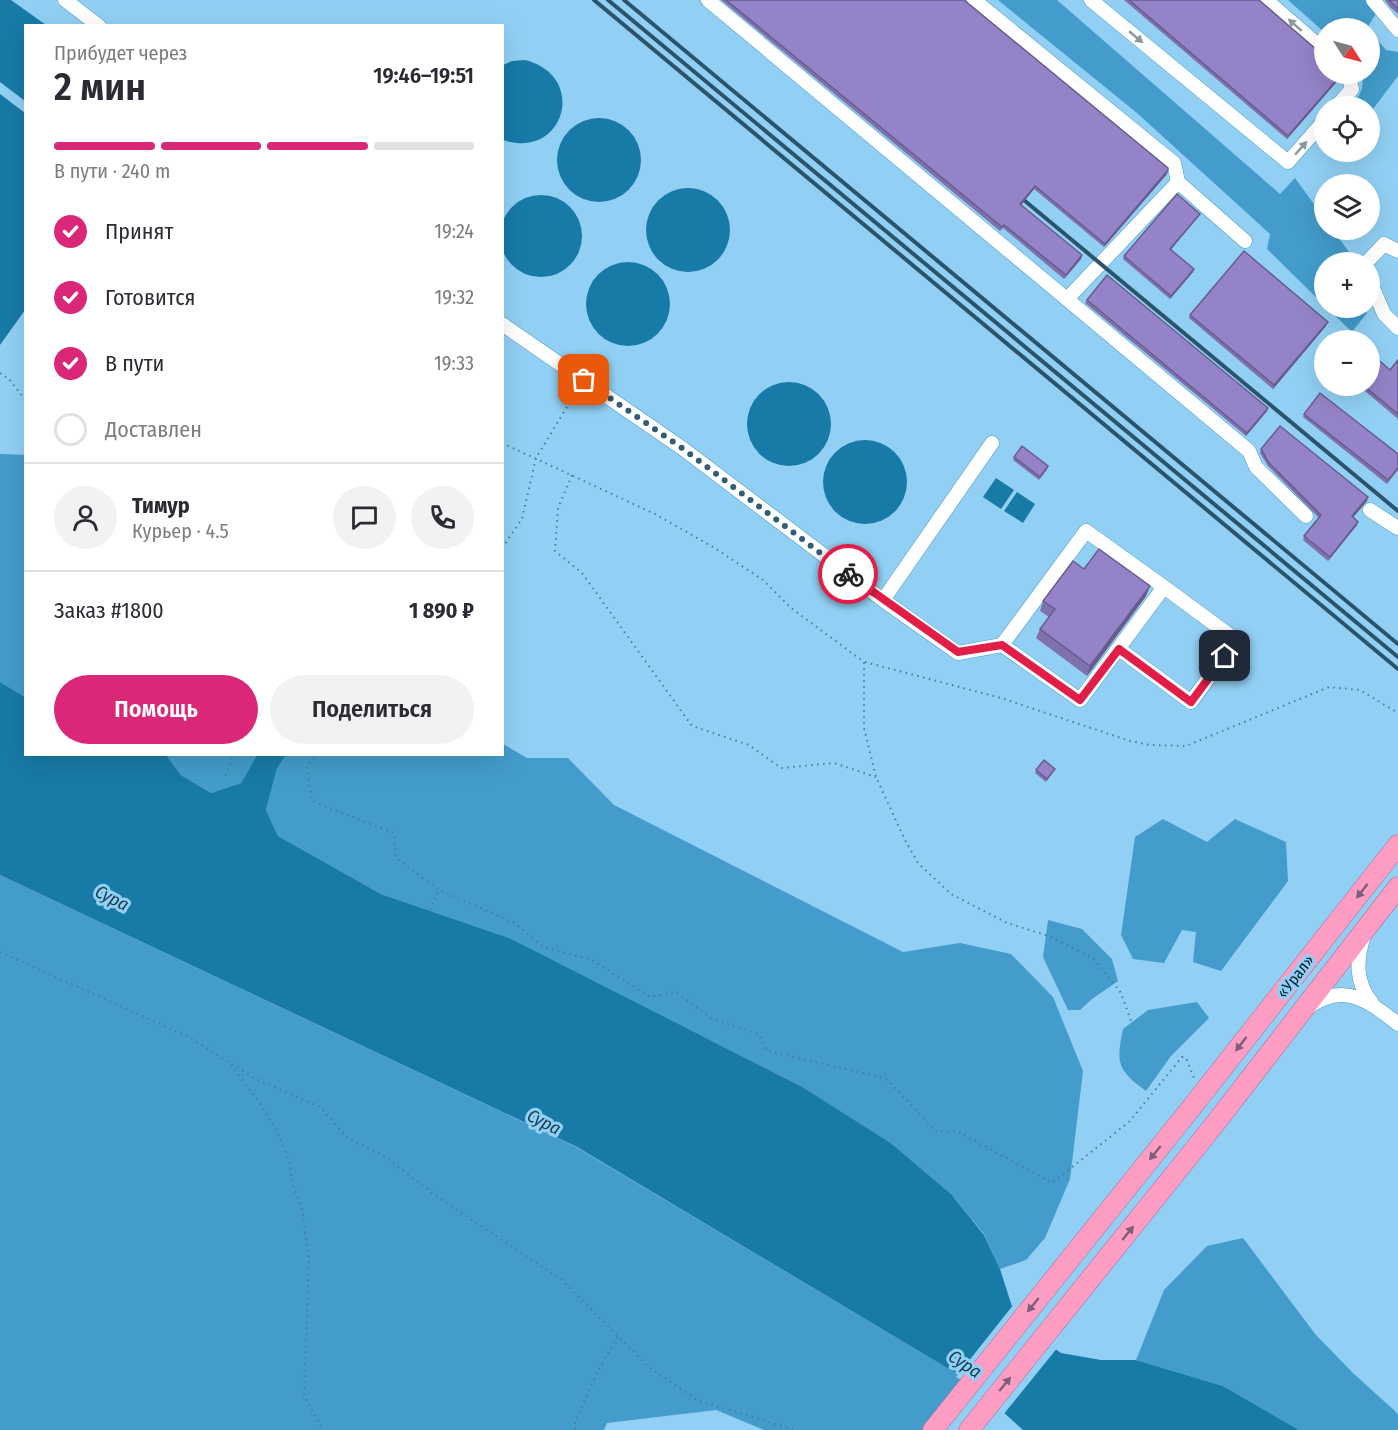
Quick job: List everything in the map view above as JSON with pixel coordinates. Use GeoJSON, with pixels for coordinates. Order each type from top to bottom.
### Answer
{"type":"FeatureCollection","features":[{"type":"Feature","properties":{"kind":"highway","name":"«Урал»"},"geometry":{"type":"LineString","coordinates":[[933,1430],[1398,845]]}},
{"type":"Feature","properties":{"kind":"highway","name":"«Урал»"},"geometry":{"type":"LineString","coordinates":[[969,1430],[1214,1125],[1398,887]]}},
{"type":"Feature","properties":{"kind":"lane"},"geometry":{"type":"LineString","coordinates":[[65,0],[96,24]]}},
{"type":"Feature","properties":{"kind":"lane"},"geometry":{"type":"LineString","coordinates":[[708,0],[1249,451],[1256,467],[1306,516]]}},
{"type":"Feature","properties":{"kind":"lane"},"geometry":{"type":"LineString","coordinates":[[974,0],[1174,163],[1178,182],[1245,241]]}},
{"type":"Feature","properties":{"kind":"lane"},"geometry":{"type":"LineString","coordinates":[[1091,0],[1288,162],[1314,132]]}},
{"type":"Feature","properties":{"kind":"lane"},"geometry":{"type":"LineString","coordinates":[[1266,0],[1314,41]]}},
{"type":"Feature","properties":{"kind":"lane"},"geometry":{"type":"LineString","coordinates":[[1373,0],[1398,30]]}},
{"type":"Feature","properties":{"kind":"lane"},"geometry":{"type":"LineString","coordinates":[[1067,299],[1178,182]]}},
{"type":"Feature","properties":{"kind":"lane"},"geometry":{"type":"LineString","coordinates":[[1376,252],[1384,244],[1398,251]]}},
{"type":"Feature","properties":{"kind":"lane"},"geometry":{"type":"LineString","coordinates":[[1380,304],[1384,314],[1398,328]]}},
{"type":"Feature","properties":{"kind":"lane"},"geometry":{"type":"LineString","coordinates":[[504,325],[682,448],[882,600],[958,652],[1002,645],[1080,700],[1164,587]]}},
{"type":"Feature","properties":{"kind":"lane"},"geometry":{"type":"LineString","coordinates":[[882,600],[992,443]]}},
{"type":"Feature","properties":{"kind":"lane"},"geometry":{"type":"LineString","coordinates":[[1370,510],[1398,528]]}},
{"type":"Feature","properties":{"kind":"lane"},"geometry":{"type":"LineString","coordinates":[[1002,645],[1086,531],[1236,640],[1191,702],[1119,649]]}},
{"type":"Feature","properties":{"kind":"lane"},"geometry":{"type":"LineString","coordinates":[[1367,927],[1361,945],[1358,967],[1362,988],[1372,1003]]}},
{"type":"Feature","properties":{"kind":"lane"},"geometry":{"type":"LineString","coordinates":[[1298,1016],[1314,1004],[1335,996],[1357,997],[1372,1003],[1398,1024]]}},
{"type":"Feature","properties":{"kind":"path"},"geometry":{"type":"LineString","coordinates":[[0,373],[24,399]]}},
{"type":"Feature","properties":{"kind":"path"},"geometry":{"type":"LineString","coordinates":[[504,545],[522,519],[536,458],[584,380]]}},
{"type":"Feature","properties":{"kind":"path"},"geometry":{"type":"LineString","coordinates":[[504,444],[655,514],[713,548],[763,580],[790,608],[864,662],[1001,698],[1130,741],[1150,745],[1186,746],[1329,687],[1360,690],[1398,713]]}},
{"type":"Feature","properties":{"kind":"path"},"geometry":{"type":"LineString","coordinates":[[572,475],[558,508],[555,551],[582,573],[692,726],[748,745],[781,768],[834,763],[876,777]]}},
{"type":"Feature","properties":{"kind":"path"},"geometry":{"type":"LineString","coordinates":[[864,662],[864,728],[876,777],[918,864],[951,894],[1007,923],[1049,936],[1094,958],[1121,993],[1131,1021]]}},
{"type":"Feature","properties":{"kind":"path"},"geometry":{"type":"LineString","coordinates":[[226,776],[232,756]]}},
{"type":"Feature","properties":{"kind":"path"},"geometry":{"type":"LineString","coordinates":[[317,756],[307,766],[312,801],[394,833],[396,858],[439,890],[515,923],[543,947],[592,960],[650,997],[676,992],[712,1020],[759,1034],[767,1052],[885,1078],[937,1132],[957,1131],[1052,1183],[1129,1122],[1182,1056],[1186,1058],[1196,1086]]}},
{"type":"Feature","properties":{"kind":"path"},"geometry":{"type":"LineString","coordinates":[[430,910],[439,890]]}},
{"type":"Feature","properties":{"kind":"path"},"geometry":{"type":"LineString","coordinates":[[0,952],[189,1037],[254,1078],[320,1107],[347,1138],[386,1157],[436,1196],[562,1280],[650,1368],[697,1400],[795,1430]]}},
{"type":"Feature","properties":{"kind":"path"},"geometry":{"type":"LineString","coordinates":[[230,1062],[261,1104],[278,1134],[289,1160],[294,1189],[302,1209],[309,1261],[304,1396],[323,1430]]}},
{"type":"Feature","properties":{"kind":"path"},"geometry":{"type":"LineString","coordinates":[[575,1430],[575,1422],[598,1371],[618,1336]]}},
{"type":"Feature","properties":{"kind":"shaded area"},"geometry":{"type":"Polygon","coordinates":[[[998,0],[1057,0],[1280,194],[1295,178],[1314,204],[1314,240],[1340,240],[1349,252],[1314,252],[1314,295],[1267,249],[1270,234],[1137,113],[998,0]]]}},
{"type":"Feature","properties":{"kind":"shaded area"},"geometry":{"type":"Polygon","coordinates":[[[1288,0],[1367,0],[1377,12],[1373,18],[1314,18],[1314,23],[1288,0]]]}},
{"type":"Feature","properties":{"kind":"shaded area"},"geometry":{"type":"Polygon","coordinates":[[[1380,43],[1386,50],[1398,52],[1398,76],[1380,100],[1380,96],[1358,96],[1362,84],[1380,84],[1380,43]]]}},
{"type":"Feature","properties":{"kind":"shaded area"},"geometry":{"type":"Polygon","coordinates":[[[1337,318],[1363,318],[1354,330],[1350,330],[1337,318]]]}},
{"type":"Feature","properties":{"kind":"shaded area"},"geometry":{"type":"Polygon","coordinates":[[[0,454],[24,455],[24,696],[0,682],[0,454]]]}},
{"type":"Feature","properties":{"kind":"shaded area"},"geometry":{"type":"Polygon","coordinates":[[[504,745],[527,758],[568,758],[614,805],[903,952],[960,943],[1011,954],[1053,997],[1083,1071],[1070,1179],[1045,1238],[1026,1260],[1000,1269],[984,1234],[951,1194],[892,1144],[509,938],[381,894],[278,836],[266,810],[277,767],[285,756],[504,756],[504,745]]]}},
{"type":"Feature","properties":{"kind":"shaded area"},"geometry":{"type":"Polygon","coordinates":[[[167,756],[256,756],[241,783],[211,793],[181,775],[167,756]]]}},
{"type":"Feature","properties":{"kind":"shaded area"},"geometry":{"type":"Polygon","coordinates":[[[1163,819],[1207,842],[1235,819],[1286,842],[1288,881],[1221,971],[1193,962],[1196,932],[1182,930],[1164,963],[1133,959],[1121,935],[1135,837],[1163,819]]]}},
{"type":"Feature","properties":{"kind":"shaded area"},"geometry":{"type":"Polygon","coordinates":[[[0,875],[576,1147],[969,1381],[925,1430],[764,1430],[716,1410],[607,1423],[604,1430],[0,1430],[0,875]]]}},
{"type":"Feature","properties":{"kind":"shaded area"},"geometry":{"type":"Polygon","coordinates":[[[1048,920],[1082,929],[1112,959],[1118,981],[1080,1010],[1068,1010],[1043,957],[1048,920]]]}},
{"type":"Feature","properties":{"kind":"shaded area"},"geometry":{"type":"Polygon","coordinates":[[[1197,1002],[1209,1018],[1171,1056],[1146,1091],[1129,1077],[1121,1065],[1120,1050],[1123,1029],[1148,1010],[1197,1002]]]}},
{"type":"Feature","properties":{"kind":"shaded area"},"geometry":{"type":"Polygon","coordinates":[[[1243,1238],[1316,1335],[1396,1412],[1398,1430],[1299,1430],[1223,1386],[1136,1360],[1164,1290],[1207,1246],[1243,1238]]]}},
{"type":"Feature","properties":{"kind":"water"},"geometry":{"type":"Polygon","coordinates":[[[0,0],[11,0],[45,24],[24,24],[24,100],[0,82],[0,0]]]}},
{"type":"Feature","properties":{"kind":"water"},"geometry":{"type":"Polygon","coordinates":[[[525,60],[545,69],[557,82],[562,98],[561,114],[554,128],[541,139],[524,143],[504,140],[504,65],[525,60]]]}},
{"type":"Feature","properties":{"kind":"water"},"geometry":{"type":"Polygon","coordinates":[[[0,94],[24,112],[24,311],[0,345],[0,94]]]}},
{"type":"Feature","properties":{"kind":"water"},"geometry":{"type":"Polygon","coordinates":[[[599,118],[615,121],[629,130],[638,144],[641,160],[638,176],[629,190],[615,199],[599,202],[583,199],[569,190],[560,176],[557,160],[560,144],[569,130],[583,121],[599,118]]]}},
{"type":"Feature","properties":{"kind":"water"},"geometry":{"type":"Polygon","coordinates":[[[688,188],[704,191],[723,207],[730,230],[727,246],[711,265],[688,272],[672,269],[653,253],[646,230],[649,214],[665,195],[688,188]]]}},
{"type":"Feature","properties":{"kind":"water"},"geometry":{"type":"Polygon","coordinates":[[[533,195],[549,195],[564,202],[575,213],[582,228],[582,244],[575,259],[564,270],[549,277],[533,277],[525,274],[512,265],[504,254],[504,218],[518,202],[533,195]]]}},
{"type":"Feature","properties":{"kind":"water"},"geometry":{"type":"Polygon","coordinates":[[[628,262],[644,265],[663,281],[670,304],[667,320],[651,339],[628,346],[612,343],[593,327],[586,304],[589,288],[605,269],[628,262]]]}},
{"type":"Feature","properties":{"kind":"water"},"geometry":{"type":"Polygon","coordinates":[[[789,382],[805,385],[819,394],[828,408],[831,424],[828,440],[819,454],[805,463],[789,466],[773,463],[759,454],[750,440],[747,424],[750,408],[759,394],[773,385],[789,382]]]}},
{"type":"Feature","properties":{"kind":"water"},"geometry":{"type":"Polygon","coordinates":[[[865,440],[881,443],[895,452],[904,466],[907,482],[904,498],[895,512],[881,521],[865,524],[849,521],[835,512],[826,498],[823,482],[826,466],[835,452],[849,443],[865,440]]]}},
{"type":"Feature","properties":{"kind":"water"},"geometry":{"type":"Polygon","coordinates":[[[996,478],[1014,490],[1001,509],[983,497],[996,478]]]}},
{"type":"Feature","properties":{"kind":"water"},"geometry":{"type":"Polygon","coordinates":[[[1017,492],[1035,504],[1023,523],[1004,511],[1017,492]]]}},
{"type":"Feature","properties":{"kind":"water","name":"Сура"},"geometry":{"type":"Polygon","coordinates":[[[0,682],[24,696],[24,756],[167,756],[181,775],[211,793],[241,783],[256,756],[285,756],[277,768],[266,810],[278,836],[381,894],[509,938],[802,1087],[892,1144],[951,1194],[984,1235],[1000,1269],[1017,1322],[1061,1353],[1101,1360],[1136,1360],[1223,1386],[1299,1430],[1023,1430],[969,1381],[577,1147],[0,875],[0,682]]]}},
{"type":"Feature","properties":{"kind":"pier"},"geometry":{"type":"Polygon","coordinates":[[[1014,1304],[1020,1320],[1058,1347],[1003,1415],[967,1383],[956,1377],[1014,1304]]]}},
{"type":"Feature","properties":{"kind":"building"},"geometry":{"type":"Polygon","coordinates":[[[726,0],[964,0],[1168,170],[1105,244],[1035,186],[1020,204],[1082,255],[1066,275],[1004,225],[1002,227],[726,0]]]}},
{"type":"Feature","properties":{"kind":"building"},"geometry":{"type":"Polygon","coordinates":[[[1129,0],[1259,0],[1314,47],[1314,84],[1333,84],[1323,96],[1314,96],[1314,106],[1288,136],[1129,0]]]}},
{"type":"Feature","properties":{"kind":"building"},"geometry":{"type":"Polygon","coordinates":[[[1389,0],[1398,0],[1398,9],[1389,0]]]}},
{"type":"Feature","properties":{"kind":"building"},"geometry":{"type":"Polygon","coordinates":[[[1177,194],[1200,214],[1170,249],[1194,269],[1171,296],[1124,256],[1177,194]]]}},
{"type":"Feature","properties":{"kind":"building"},"geometry":{"type":"Polygon","coordinates":[[[1244,251],[1314,310],[1314,318],[1323,318],[1328,322],[1321,330],[1314,330],[1314,338],[1274,385],[1190,315],[1244,251]]]}},
{"type":"Feature","properties":{"kind":"building"},"geometry":{"type":"Polygon","coordinates":[[[1107,275],[1268,408],[1247,433],[1087,300],[1107,275]]]}},
{"type":"Feature","properties":{"kind":"building"},"geometry":{"type":"Polygon","coordinates":[[[1398,360],[1398,414],[1376,396],[1380,396],[1380,361],[1390,370],[1398,360]]]}},
{"type":"Feature","properties":{"kind":"building"},"geometry":{"type":"Polygon","coordinates":[[[1318,396],[1324,396],[1398,454],[1398,468],[1388,480],[1304,414],[1318,396]]]}},
{"type":"Feature","properties":{"kind":"building"},"geometry":{"type":"Polygon","coordinates":[[[1280,426],[1368,497],[1352,516],[1358,522],[1330,557],[1304,536],[1321,515],[1269,463],[1261,449],[1280,426]]]}},
{"type":"Feature","properties":{"kind":"building"},"geometry":{"type":"Polygon","coordinates":[[[1022,446],[1048,466],[1040,477],[1014,457],[1022,446]]]}},
{"type":"Feature","properties":{"kind":"building"},"geometry":{"type":"Polygon","coordinates":[[[1099,549],[1150,586],[1090,666],[1040,629],[1055,609],[1043,601],[1073,561],[1084,569],[1099,549]]]}},
{"type":"Feature","properties":{"kind":"building"},"geometry":{"type":"Polygon","coordinates":[[[1044,760],[1055,769],[1047,779],[1036,770],[1044,760]]]}},
{"type":"Feature","properties":{"kind":"railway"},"geometry":{"type":"LineString","coordinates":[[594,0],[1398,669]]}},
{"type":"Feature","properties":{"kind":"railway"},"geometry":{"type":"LineString","coordinates":[[608,0],[1398,657]]}},
{"type":"Feature","properties":{"kind":"railway"},"geometry":{"type":"LineString","coordinates":[[624,0],[1398,644]]}},
{"type":"Feature","properties":{"kind":"railway"},"geometry":{"type":"LineString","coordinates":[[1013,191],[1398,511]]}},
{"type":"Feature","properties":{"kind":"way so far"},"geometry":{"type":"LineString","coordinates":[[584,380],[682,448],[848,574]]}},
{"type":"Feature","properties":{"kind":"route"},"geometry":{"type":"LineString","coordinates":[[848,574],[958,652],[1002,645],[1080,700],[1119,649],[1191,702],[1225,656]]}}]}
